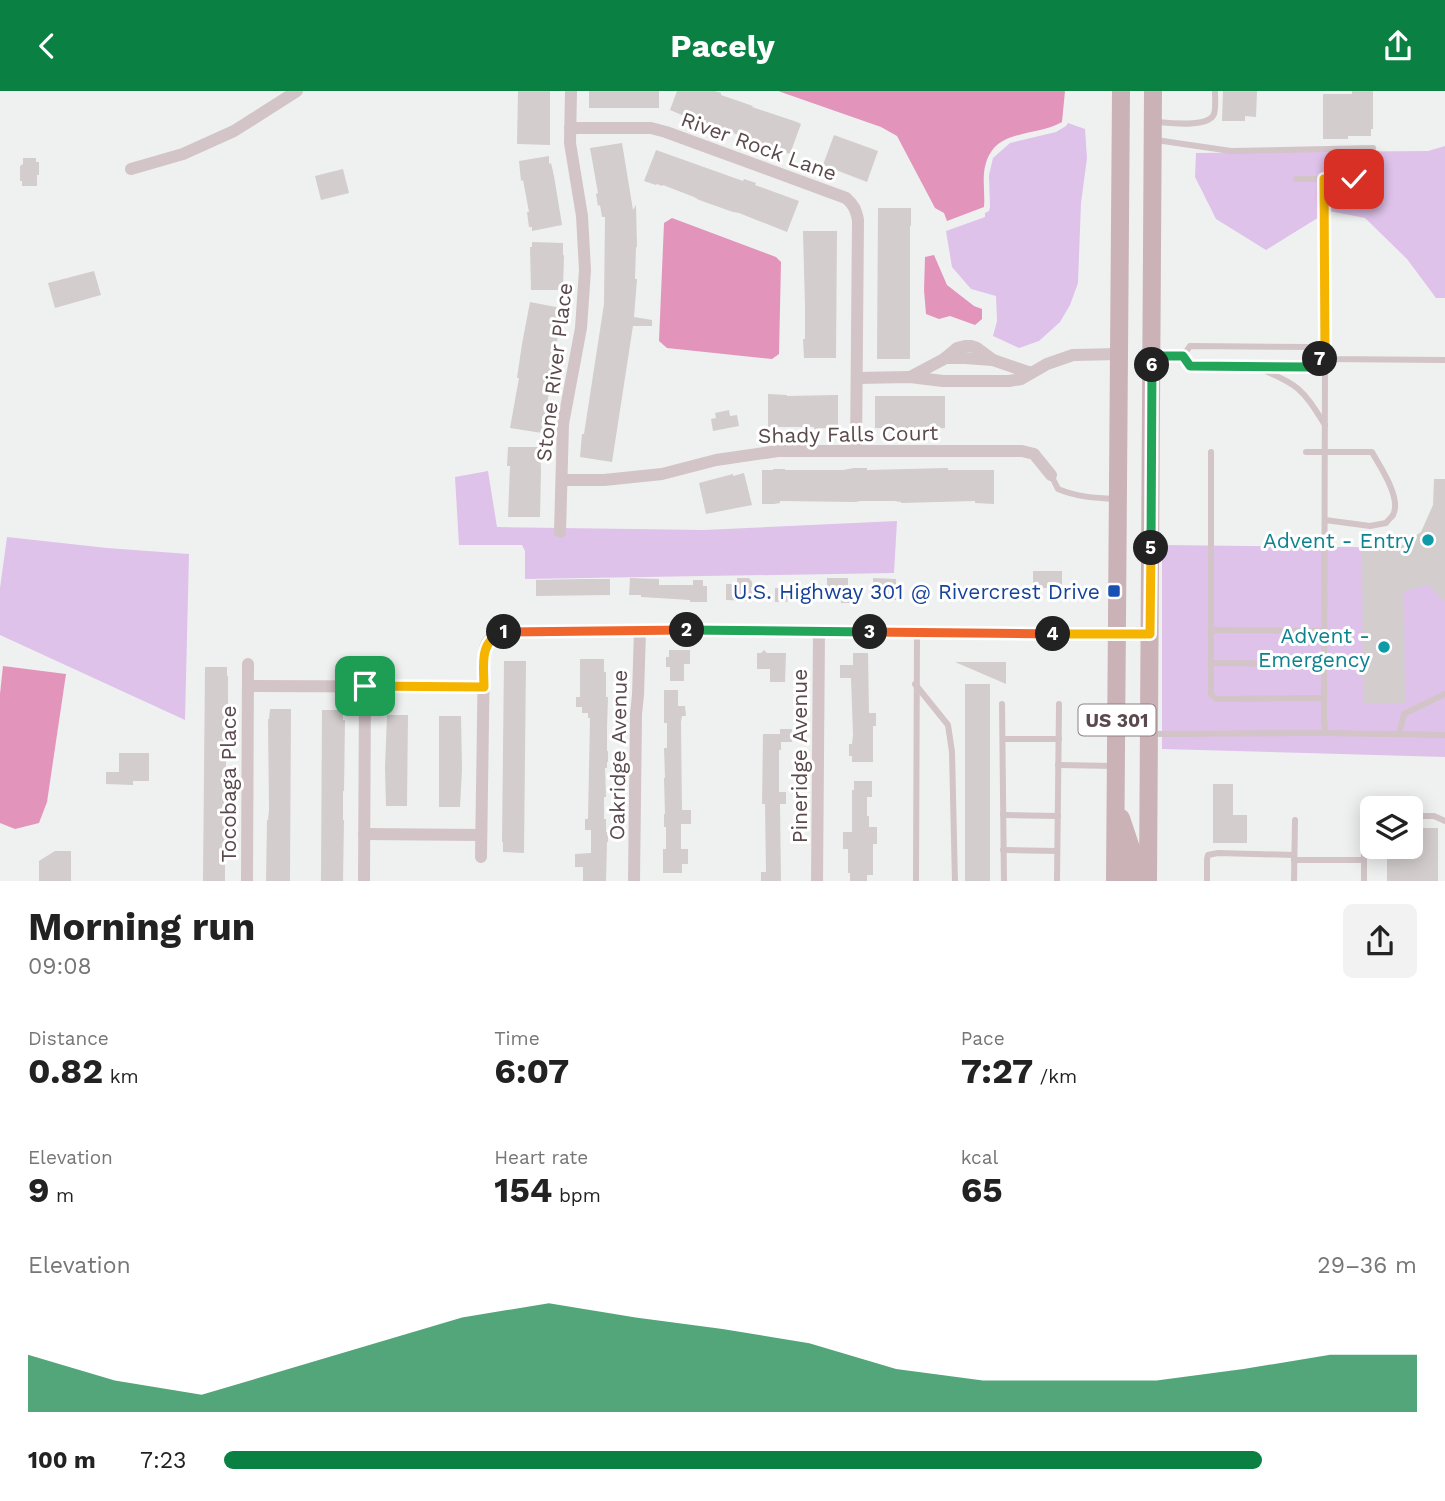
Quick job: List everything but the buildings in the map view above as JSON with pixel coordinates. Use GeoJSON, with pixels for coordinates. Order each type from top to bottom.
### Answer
{"type":"FeatureCollection","features":[{"type":"Feature","properties":{"kind":"main road","name":"US 301"},"geometry":{"type":"LineString","coordinates":[[1115,881],[1121,91]]}},
{"type":"Feature","properties":{"kind":"main road","name":"US 301"},"geometry":{"type":"LineString","coordinates":[[1148,881],[1154,131],[1152,93]]}},
{"type":"Feature","properties":{"kind":"main road"},"geometry":{"type":"LineString","coordinates":[[1117,634],[1150,634]]}},
{"type":"Feature","properties":{"kind":"main road"},"geometry":{"type":"LineString","coordinates":[[1116,805],[1130,848],[1131,881]]}},
{"type":"Feature","properties":{"kind":"street"},"geometry":{"type":"LineString","coordinates":[[131,169],[183,153],[234,131],[296,91]]}},
{"type":"Feature","properties":{"kind":"street","name":"Stone River Place"},"geometry":{"type":"LineString","coordinates":[[561,532],[563,424],[581,328],[585,270],[582,216],[572,160],[571,91]]}},
{"type":"Feature","properties":{"kind":"street","name":"River Rock Lane"},"geometry":{"type":"LineString","coordinates":[[570,128],[651,128],[666,132],[846,198],[853,204],[858,220],[856,451]]}},
{"type":"Feature","properties":{"kind":"street"},"geometry":{"type":"LineString","coordinates":[[910,377],[949,358],[957,348],[971,346],[993,360],[1031,373]]}},
{"type":"Feature","properties":{"kind":"street"},"geometry":{"type":"LineString","coordinates":[[857,378],[1009,381],[1021,379],[1073,355],[1119,354]]}},
{"type":"Feature","properties":{"kind":"street"},"geometry":{"type":"LineString","coordinates":[[949,358],[958,381]]}},
{"type":"Feature","properties":{"kind":"street","name":"Shady Falls Court"},"geometry":{"type":"LineString","coordinates":[[562,480],[604,480],[662,474],[716,460],[778,451],[1022,451],[1034,454],[1051,475]]}},
{"type":"Feature","properties":{"kind":"street"},"geometry":{"type":"LineString","coordinates":[[481,856],[485,648],[497,634],[512,631],[640,629],[1117,634]]}},
{"type":"Feature","properties":{"kind":"street","name":"Oakridge Avenue"},"geometry":{"type":"LineString","coordinates":[[634,881],[640,629]]}},
{"type":"Feature","properties":{"kind":"street","name":"Pineridge Avenue"},"geometry":{"type":"LineString","coordinates":[[817,881],[819,632]]}},
{"type":"Feature","properties":{"kind":"street","name":"Tocobaga Place"},"geometry":{"type":"LineString","coordinates":[[247,881],[248,664]]}},
{"type":"Feature","properties":{"kind":"street"},"geometry":{"type":"LineString","coordinates":[[364,881],[365,686]]}},
{"type":"Feature","properties":{"kind":"street","name":"Tocobaga Place"},"geometry":{"type":"LineString","coordinates":[[248,687],[484,687]]}},
{"type":"Feature","properties":{"kind":"street"},"geometry":{"type":"LineString","coordinates":[[364,834],[481,835]]}},
{"type":"Feature","properties":{"kind":"lane"},"geometry":{"type":"LineString","coordinates":[[1154,131],[1209,120],[1215,113],[1215,91]]}},
{"type":"Feature","properties":{"kind":"lane"},"geometry":{"type":"LineString","coordinates":[[1154,131],[1231,152],[1373,148]]}},
{"type":"Feature","properties":{"kind":"lane"},"geometry":{"type":"LineString","coordinates":[[1296,179],[1354,179]]}},
{"type":"Feature","properties":{"kind":"lane"},"geometry":{"type":"LineString","coordinates":[[1324,179],[1325,733]]}},
{"type":"Feature","properties":{"kind":"lane"},"geometry":{"type":"LineString","coordinates":[[1183,356],[1190,346],[1310,347],[1317,359]]}},
{"type":"Feature","properties":{"kind":"lane"},"geometry":{"type":"LineString","coordinates":[[1152,356],[1183,356]]}},
{"type":"Feature","properties":{"kind":"lane"},"geometry":{"type":"LineString","coordinates":[[1183,356],[1190,366],[1310,367],[1317,359],[1445,360]]}},
{"type":"Feature","properties":{"kind":"lane"},"geometry":{"type":"LineString","coordinates":[[1253,366],[1297,387],[1310,400],[1325,425]]}},
{"type":"Feature","properties":{"kind":"lane"},"geometry":{"type":"LineString","coordinates":[[1211,452],[1211,694],[1216,699],[1324,698]]}},
{"type":"Feature","properties":{"kind":"lane"},"geometry":{"type":"LineString","coordinates":[[1306,452],[1372,452],[1395,497],[1393,515],[1386,523],[1370,526],[1325,520]]}},
{"type":"Feature","properties":{"kind":"lane","name":"Shady Falls Court"},"geometry":{"type":"LineString","coordinates":[[1051,475],[1058,489],[1070,494],[1118,499]]}},
{"type":"Feature","properties":{"kind":"lane"},"geometry":{"type":"LineString","coordinates":[[1211,630],[1324,631]]}},
{"type":"Feature","properties":{"kind":"lane"},"geometry":{"type":"LineString","coordinates":[[916,633],[916,881]]}},
{"type":"Feature","properties":{"kind":"lane"},"geometry":{"type":"LineString","coordinates":[[1211,663],[1324,664]]}},
{"type":"Feature","properties":{"kind":"lane"},"geometry":{"type":"LineString","coordinates":[[915,684],[948,725],[952,752],[955,881]]}},
{"type":"Feature","properties":{"kind":"lane"},"geometry":{"type":"LineString","coordinates":[[1399,734],[1405,714],[1445,694]]}},
{"type":"Feature","properties":{"kind":"lane"},"geometry":{"type":"LineString","coordinates":[[1002,703],[1004,881]]}},
{"type":"Feature","properties":{"kind":"lane"},"geometry":{"type":"LineString","coordinates":[[1057,881],[1059,704]]}},
{"type":"Feature","properties":{"kind":"lane"},"geometry":{"type":"LineString","coordinates":[[1149,734],[1445,735]]}},
{"type":"Feature","properties":{"kind":"lane"},"geometry":{"type":"LineString","coordinates":[[1003,739],[1059,739]]}},
{"type":"Feature","properties":{"kind":"lane"},"geometry":{"type":"LineString","coordinates":[[1059,765],[1116,766]]}},
{"type":"Feature","properties":{"kind":"lane"},"geometry":{"type":"LineString","coordinates":[[1003,815],[1058,816]]}},
{"type":"Feature","properties":{"kind":"lane"},"geometry":{"type":"LineString","coordinates":[[1423,816],[1434,816],[1445,821]]}},
{"type":"Feature","properties":{"kind":"lane"},"geometry":{"type":"LineString","coordinates":[[1294,881],[1295,820]]}},
{"type":"Feature","properties":{"kind":"lane"},"geometry":{"type":"LineString","coordinates":[[1003,850],[1057,851]]}},
{"type":"Feature","properties":{"kind":"lane"},"geometry":{"type":"LineString","coordinates":[[1207,881],[1208,855],[1218,853],[1364,860],[1364,881]]}},
{"type":"Feature","properties":{"kind":"shaded area"},"geometry":{"type":"Polygon","coordinates":[[[778,91],[1065,91],[1062,122],[1014,136],[994,148],[984,173],[984,207],[947,221],[944,213],[935,208],[897,136],[881,127],[778,91]]]}},
{"type":"Feature","properties":{"kind":"shaded area"},"geometry":{"type":"Polygon","coordinates":[[[1068,123],[1085,129],[1087,158],[1081,203],[1078,283],[1060,322],[1039,341],[1019,348],[993,336],[997,321],[996,296],[971,289],[952,267],[946,231],[985,217],[985,213],[989,211],[989,175],[993,158],[1010,143],[1056,132],[1068,123]]]}},
{"type":"Feature","properties":{"kind":"shaded area"},"geometry":{"type":"Polygon","coordinates":[[[1445,146],[1445,298],[1436,298],[1407,259],[1365,218],[1329,211],[1266,250],[1216,219],[1195,177],[1196,153],[1428,151],[1445,146]]]}},
{"type":"Feature","properties":{"kind":"shaded area"},"geometry":{"type":"Polygon","coordinates":[[[672,218],[776,257],[781,262],[779,354],[772,359],[667,348],[659,341],[664,223],[672,218]]]}},
{"type":"Feature","properties":{"kind":"shaded area"},"geometry":{"type":"Polygon","coordinates":[[[934,255],[947,285],[982,309],[982,319],[975,325],[950,316],[939,319],[926,314],[925,257],[934,255]]]}},
{"type":"Feature","properties":{"kind":"shaded area"},"geometry":{"type":"Polygon","coordinates":[[[488,471],[497,527],[704,530],[897,521],[894,573],[525,579],[525,551],[522,545],[459,545],[455,477],[488,471]]]}},
{"type":"Feature","properties":{"kind":"shaded area"},"geometry":{"type":"Polygon","coordinates":[[[7,537],[189,554],[185,720],[0,635],[0,588],[7,537]]]}},
{"type":"Feature","properties":{"kind":"shaded area"},"geometry":{"type":"Polygon","coordinates":[[[1162,545],[1445,548],[1445,757],[1162,749],[1162,545]]]}},
{"type":"Feature","properties":{"kind":"shaded area"},"geometry":{"type":"Polygon","coordinates":[[[3,666],[66,674],[47,802],[39,823],[15,829],[0,823],[0,694],[3,666]]]}},
{"type":"Feature","properties":{"kind":"place","name":"Advent - Entry"},"geometry":{"type":"Point","coordinates":[1428,540]}},
{"type":"Feature","properties":{"kind":"place","name":"U.S. Highway 301 @ Rivercrest Drive"},"geometry":{"type":"Point","coordinates":[1114,591]}},
{"type":"Feature","properties":{"kind":"place","name":"Advent - Emergency"},"geometry":{"type":"Point","coordinates":[1384,647]}},
{"type":"Feature","properties":{"kind":"route"},"geometry":{"type":"LineString","coordinates":[[365,686],[484,687],[485,648],[492,637],[512,631],[640,629],[1150,634],[1152,356],[1183,356],[1190,366],[1310,367],[1317,359],[1325,359],[1324,179],[1354,179]]}}]}
